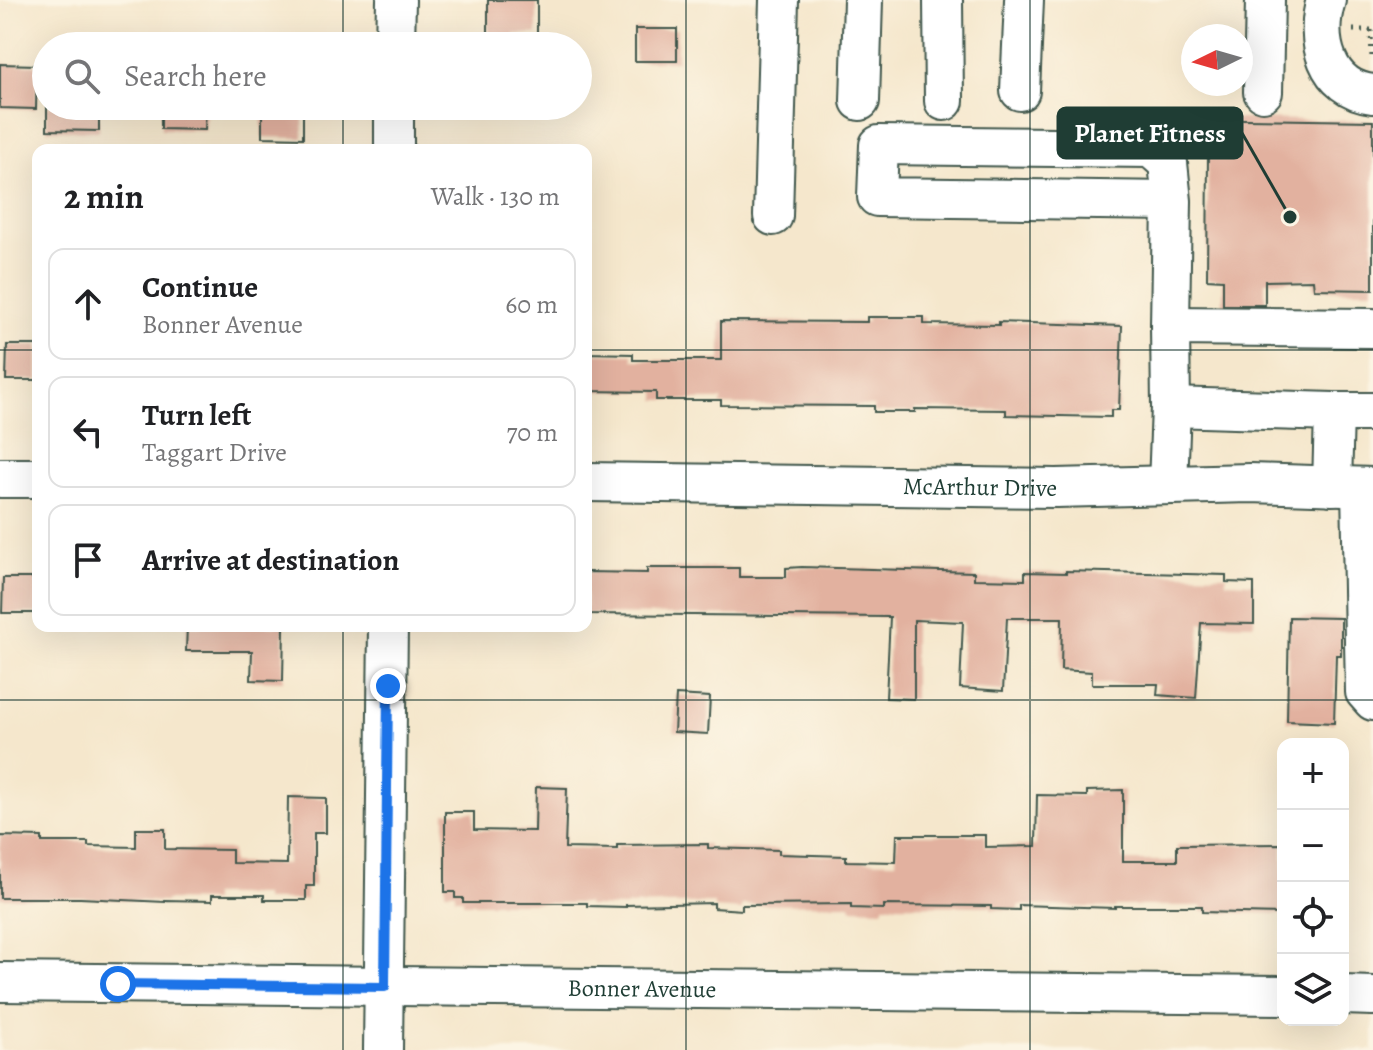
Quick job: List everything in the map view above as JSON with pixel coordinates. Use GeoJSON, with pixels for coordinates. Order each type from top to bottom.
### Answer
{"type":"FeatureCollection","features":[{"type":"Feature","properties":{"kind":"street"},"geometry":{"type":"LineString","coordinates":[[395,32],[396,0]]}},
{"type":"Feature","properties":{"kind":"street"},"geometry":{"type":"LineString","coordinates":[[773,216],[779,0]]}},
{"type":"Feature","properties":{"kind":"street"},"geometry":{"type":"LineString","coordinates":[[860,101],[863,0]]}},
{"type":"Feature","properties":{"kind":"street"},"geometry":{"type":"LineString","coordinates":[[943,0],[944,101]]}},
{"type":"Feature","properties":{"kind":"street"},"geometry":{"type":"LineString","coordinates":[[1020,91],[1024,0]]}},
{"type":"Feature","properties":{"kind":"street"},"geometry":{"type":"LineString","coordinates":[[1263,92],[1265,0]]}},
{"type":"Feature","properties":{"kind":"street"},"geometry":{"type":"LineString","coordinates":[[1326,0],[1322,11],[1327,63],[1336,77],[1358,92],[1373,94]]}},
{"type":"Feature","properties":{"kind":"street"},"geometry":{"type":"LineString","coordinates":[[394,120],[394,144]]}},
{"type":"Feature","properties":{"kind":"street"},"geometry":{"type":"LineString","coordinates":[[1168,485],[1172,201],[1168,163],[1151,148],[879,145],[877,197],[1172,201]]}},
{"type":"Feature","properties":{"kind":"street"},"geometry":{"type":"LineString","coordinates":[[1170,326],[1373,328]]}},
{"type":"Feature","properties":{"kind":"street"},"geometry":{"type":"LineString","coordinates":[[1171,407],[1373,412]]}},
{"type":"Feature","properties":{"kind":"street"},"geometry":{"type":"LineString","coordinates":[[1334,412],[1355,487],[1369,608],[1365,692],[1373,701]]}},
{"type":"Feature","properties":{"kind":"street"},"geometry":{"type":"LineString","coordinates":[[0,478],[32,478]]}},
{"type":"Feature","properties":{"kind":"street","name":"McArthur Drive"},"geometry":{"type":"LineString","coordinates":[[592,482],[1056,488],[1250,483],[1355,487]]}},
{"type":"Feature","properties":{"kind":"street"},"geometry":{"type":"LineString","coordinates":[[383,1050],[388,632]]}},
{"type":"Feature","properties":{"kind":"street","name":"Bonner Avenue"},"geometry":{"type":"LineString","coordinates":[[0,982],[1277,995]]}},
{"type":"Feature","properties":{"kind":"street"},"geometry":{"type":"LineString","coordinates":[[1349,995],[1373,996]]}},
{"type":"Feature","properties":{"kind":"path"},"geometry":{"type":"LineString","coordinates":[[1373,30],[1373,62]]}},
{"type":"Feature","properties":{"kind":"building"},"geometry":{"type":"Polygon","coordinates":[[[488,0],[537,0],[537,32],[488,32],[488,0]]]}},
{"type":"Feature","properties":{"kind":"building"},"geometry":{"type":"Polygon","coordinates":[[[635,29],[677,29],[677,61],[635,61],[635,29]]]}},
{"type":"Feature","properties":{"kind":"building"},"geometry":{"type":"Polygon","coordinates":[[[0,64],[32,65],[32,109],[0,108],[0,64]]]}},
{"type":"Feature","properties":{"kind":"building"},"geometry":{"type":"Polygon","coordinates":[[[1174,118],[1373,121],[1373,290],[1314,289],[1313,280],[1265,281],[1265,305],[1223,305],[1223,280],[1207,279],[1208,155],[1187,154],[1174,139],[1174,118]]]}},
{"type":"Feature","properties":{"kind":"building"},"geometry":{"type":"Polygon","coordinates":[[[47,120],[99,120],[99,131],[47,130],[47,120]]]}},
{"type":"Feature","properties":{"kind":"building"},"geometry":{"type":"Polygon","coordinates":[[[161,120],[205,120],[205,130],[161,129],[161,120]]]}},
{"type":"Feature","properties":{"kind":"building"},"geometry":{"type":"Polygon","coordinates":[[[262,120],[303,120],[303,138],[262,137],[262,120]]]}},
{"type":"Feature","properties":{"kind":"building"},"geometry":{"type":"Polygon","coordinates":[[[867,317],[924,317],[924,324],[999,325],[999,322],[1122,326],[1119,410],[1111,410],[1111,417],[1006,415],[1006,410],[874,412],[874,406],[721,405],[721,400],[656,400],[656,392],[592,391],[592,353],[633,354],[633,360],[721,360],[721,321],[867,322],[867,317]]]}},
{"type":"Feature","properties":{"kind":"building"},"geometry":{"type":"Polygon","coordinates":[[[7,345],[32,345],[32,380],[6,380],[7,345]]]}},
{"type":"Feature","properties":{"kind":"building"},"geometry":{"type":"Polygon","coordinates":[[[647,568],[739,568],[739,577],[786,577],[786,568],[974,572],[974,579],[1025,580],[1025,572],[1226,575],[1226,582],[1254,583],[1254,624],[1201,623],[1196,698],[1157,695],[1158,684],[1092,684],[1092,672],[1061,670],[1062,618],[1007,618],[1003,691],[960,688],[963,622],[914,620],[914,699],[886,698],[890,617],[592,614],[592,572],[647,573],[647,568]]]}},
{"type":"Feature","properties":{"kind":"building"},"geometry":{"type":"Polygon","coordinates":[[[3,578],[32,578],[32,613],[2,613],[3,578]]]}},
{"type":"Feature","properties":{"kind":"building"},"geometry":{"type":"Polygon","coordinates":[[[1289,617],[1341,618],[1341,655],[1336,655],[1334,723],[1287,721],[1289,617]]]}},
{"type":"Feature","properties":{"kind":"building"},"geometry":{"type":"Polygon","coordinates":[[[187,632],[284,632],[283,681],[251,680],[252,651],[186,651],[187,632]]]}},
{"type":"Feature","properties":{"kind":"building"},"geometry":{"type":"Polygon","coordinates":[[[676,695],[710,697],[708,734],[674,732],[676,695]]]}},
{"type":"Feature","properties":{"kind":"building"},"geometry":{"type":"Polygon","coordinates":[[[536,787],[567,788],[565,848],[617,849],[617,845],[708,844],[708,848],[779,850],[779,854],[846,856],[846,861],[896,862],[897,835],[985,835],[985,847],[1036,846],[1037,795],[1087,796],[1087,791],[1123,790],[1123,861],[1177,861],[1177,845],[1277,844],[1277,914],[1202,912],[1202,906],[1115,908],[1019,905],[1019,910],[991,909],[991,906],[884,905],[884,909],[851,908],[851,904],[742,905],[742,910],[714,908],[714,903],[626,907],[587,906],[587,903],[463,903],[463,898],[455,898],[455,892],[445,892],[445,812],[474,812],[474,830],[535,831],[536,787]]]}},
{"type":"Feature","properties":{"kind":"building"},"geometry":{"type":"Polygon","coordinates":[[[288,797],[326,798],[326,833],[314,833],[314,886],[306,886],[306,900],[264,900],[264,895],[212,895],[212,901],[165,902],[0,898],[0,836],[42,837],[42,842],[88,842],[88,846],[136,847],[136,829],[165,829],[165,849],[232,850],[232,863],[287,864],[288,797]]]}},
{"type":"Feature","properties":{"kind":"place","name":"Planet Fitness"},"geometry":{"type":"Point","coordinates":[1290,217]}},
{"type":"Feature","properties":{"kind":"route"},"geometry":{"type":"LineString","coordinates":[[118,984],[385,987],[388,686]]}}]}
